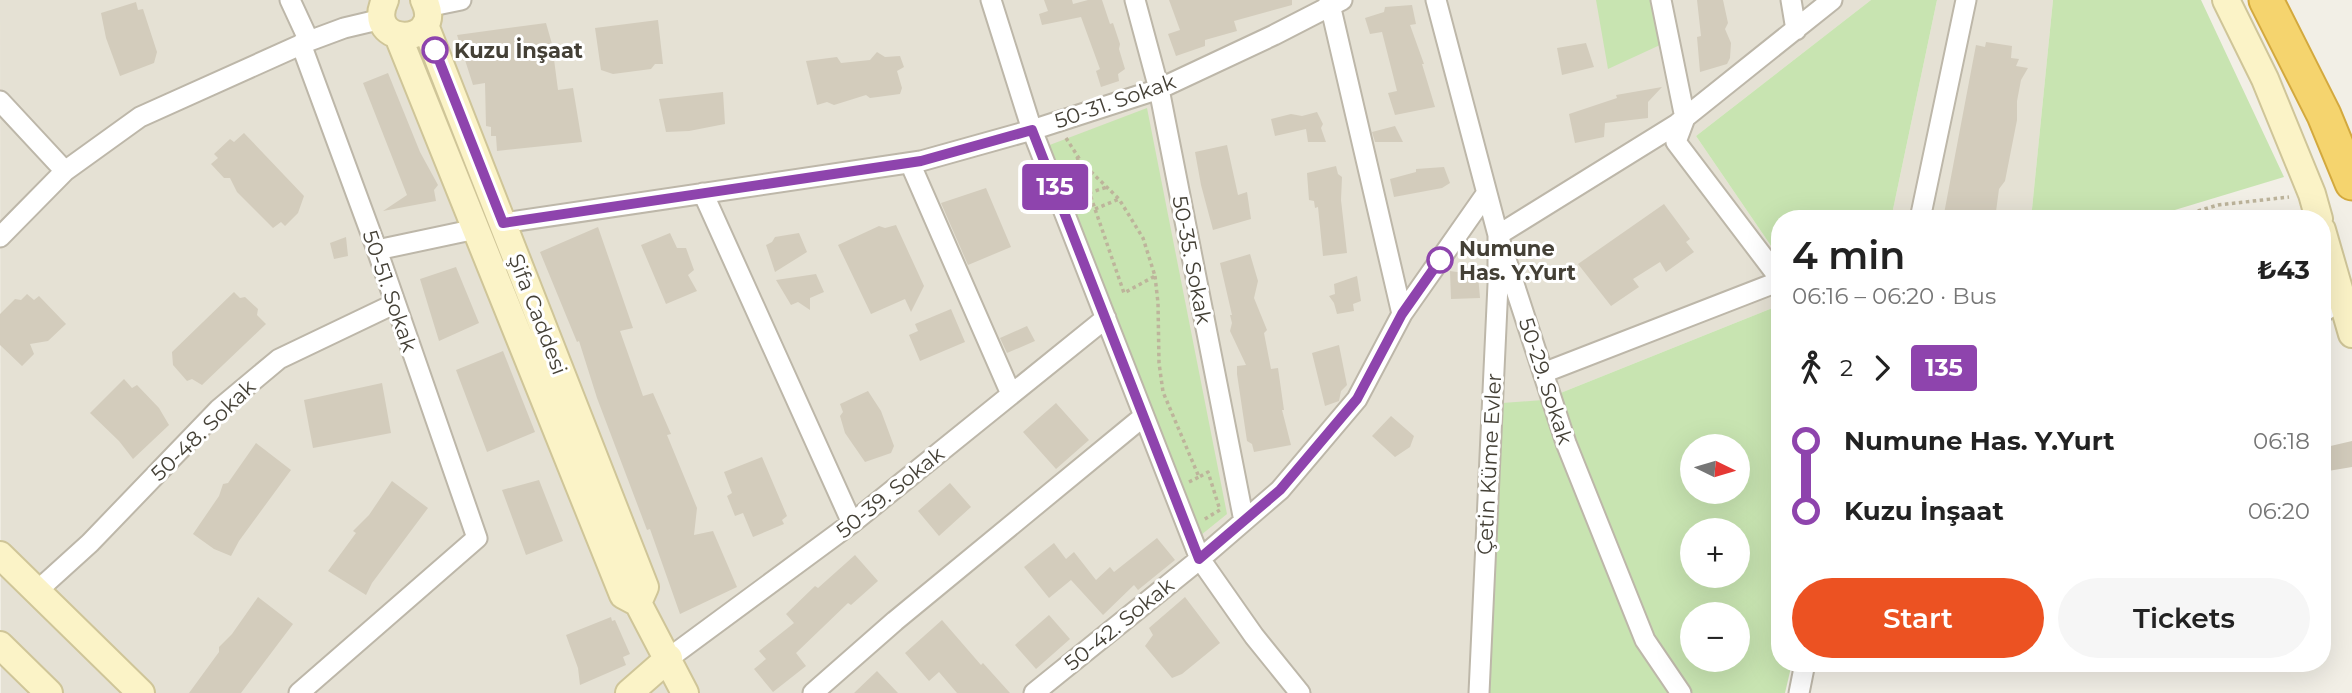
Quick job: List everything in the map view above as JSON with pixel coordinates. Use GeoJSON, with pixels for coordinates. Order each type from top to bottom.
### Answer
{"type":"FeatureCollection","features":[{"type":"Feature","properties":{"kind":"highway"},"geometry":{"type":"LineString","coordinates":[[2266,0],[2324,115],[2352,183]]}},
{"type":"Feature","properties":{"kind":"street","name":"50-51. Sokak"},"geometry":{"type":"LineString","coordinates":[[290,0],[477,538],[299,693]]}},
{"type":"Feature","properties":{"kind":"street"},"geometry":{"type":"LineString","coordinates":[[0,237],[65,172],[139,117],[305,42],[388,18],[415,34],[426,10],[460,0]]}},
{"type":"Feature","properties":{"kind":"street"},"geometry":{"type":"LineString","coordinates":[[991,0],[1032,130],[1199,559],[1254,636],[1300,693]]}},
{"type":"Feature","properties":{"kind":"street","name":"50-35. Sokak"},"geometry":{"type":"LineString","coordinates":[[1136,0],[1159,89],[1244,521]]}},
{"type":"Feature","properties":{"kind":"street","name":"50-29. Sokak"},"geometry":{"type":"LineString","coordinates":[[1436,0],[1497,235],[1566,443],[1645,640],[1681,693]]}},
{"type":"Feature","properties":{"kind":"street"},"geometry":{"type":"LineString","coordinates":[[1661,0],[1685,118],[1675,142],[1771,268]]}},
{"type":"Feature","properties":{"kind":"street"},"geometry":{"type":"LineString","coordinates":[[1791,0],[1796,30]]}},
{"type":"Feature","properties":{"kind":"street"},"geometry":{"type":"LineString","coordinates":[[1497,235],[1685,118],[1832,0]]}},
{"type":"Feature","properties":{"kind":"street"},"geometry":{"type":"LineString","coordinates":[[1922,210],[1966,0]]}},
{"type":"Feature","properties":{"kind":"street"},"geometry":{"type":"LineString","coordinates":[[2226,0],[2265,79],[2316,206]]}},
{"type":"Feature","properties":{"kind":"street"},"geometry":{"type":"LineString","coordinates":[[1334,2],[1402,314]]}},
{"type":"Feature","properties":{"kind":"street","name":"50-31. Sokak"},"geometry":{"type":"LineString","coordinates":[[503,223],[910,163],[1032,130],[1159,89],[1334,2]]}},
{"type":"Feature","properties":{"kind":"street","name":"Şifa Caddesi"},"geometry":{"type":"LineString","coordinates":[[426,10],[503,223],[645,587],[638,603]]}},
{"type":"Feature","properties":{"kind":"street","name":"Şifa Caddesi"},"geometry":{"type":"LineString","coordinates":[[388,18],[623,595],[638,603],[685,693]]}},
{"type":"Feature","properties":{"kind":"street"},"geometry":{"type":"LineString","coordinates":[[0,101],[65,172]]}},
{"type":"Feature","properties":{"kind":"street"},"geometry":{"type":"LineString","coordinates":[[910,163],[1011,394]]}},
{"type":"Feature","properties":{"kind":"street"},"geometry":{"type":"LineString","coordinates":[[703,193],[852,523]]}},
{"type":"Feature","properties":{"kind":"street","name":"50-42. Sokak"},"geometry":{"type":"LineString","coordinates":[[1034,693],[1280,490],[1357,399],[1402,314],[1486,194]]}},
{"type":"Feature","properties":{"kind":"street"},"geometry":{"type":"LineString","coordinates":[[377,250],[476,229]]}},
{"type":"Feature","properties":{"kind":"street","name":"Çetin Küme Evler"},"geometry":{"type":"LineString","coordinates":[[1479,693],[1498,284],[1497,235]]}},
{"type":"Feature","properties":{"kind":"street"},"geometry":{"type":"LineString","coordinates":[[1543,373],[1771,284]]}},
{"type":"Feature","properties":{"kind":"street","name":"50-48. Sokak"},"geometry":{"type":"LineString","coordinates":[[37,591],[90,543],[219,409],[279,359],[394,304]]}},
{"type":"Feature","properties":{"kind":"street"},"geometry":{"type":"LineString","coordinates":[[2332,306],[2352,334]]}},
{"type":"Feature","properties":{"kind":"street","name":"50-39. Sokak"},"geometry":{"type":"LineString","coordinates":[[669,658],[852,523],[1106,318]]}},
{"type":"Feature","properties":{"kind":"street"},"geometry":{"type":"LineString","coordinates":[[813,693],[895,621],[1144,416]]}},
{"type":"Feature","properties":{"kind":"street"},"geometry":{"type":"LineString","coordinates":[[0,555],[141,693]]}},
{"type":"Feature","properties":{"kind":"street"},"geometry":{"type":"LineString","coordinates":[[0,645],[49,693]]}},
{"type":"Feature","properties":{"kind":"street"},"geometry":{"type":"LineString","coordinates":[[629,693],[669,658]]}},
{"type":"Feature","properties":{"kind":"street"},"geometry":{"type":"LineString","coordinates":[[1799,693],[1803,672]]}},
{"type":"Feature","properties":{"kind":"path"},"geometry":{"type":"LineString","coordinates":[[1056,122],[1082,163],[1119,200],[1143,238],[1155,276],[1163,392],[1199,477]]}},
{"type":"Feature","properties":{"kind":"path"},"geometry":{"type":"LineString","coordinates":[[1076,153],[1124,293],[1155,276]]}},
{"type":"Feature","properties":{"kind":"path"},"geometry":{"type":"LineString","coordinates":[[1089,193],[1107,187]]}},
{"type":"Feature","properties":{"kind":"path"},"geometry":{"type":"LineString","coordinates":[[1094,209],[1119,200]]}},
{"type":"Feature","properties":{"kind":"path"},"geometry":{"type":"LineString","coordinates":[[2201,210],[2218,205],[2316,206]]}},
{"type":"Feature","properties":{"kind":"path"},"geometry":{"type":"LineString","coordinates":[[1186,484],[1208,472],[1220,510],[1202,522]]}},
{"type":"Feature","properties":{"kind":"shaded area"},"geometry":{"type":"Polygon","coordinates":[[[0,0],[1871,0],[1696,136],[1771,246],[1771,309],[1543,400],[1474,693],[1,693],[0,0]]]}},
{"type":"Feature","properties":{"kind":"shaded area"},"geometry":{"type":"Polygon","coordinates":[[[1937,0],[2053,0],[2032,210],[1893,210],[1937,0]]]}},
{"type":"Feature","properties":{"kind":"green space"},"geometry":{"type":"Polygon","coordinates":[[[1596,0],[1652,0],[1660,45],[1608,69],[1596,0]]]}},
{"type":"Feature","properties":{"kind":"green space"},"geometry":{"type":"Polygon","coordinates":[[[1871,0],[1937,0],[1893,210],[1771,210],[1771,246],[1696,136],[1871,0]]]}},
{"type":"Feature","properties":{"kind":"green space"},"geometry":{"type":"Polygon","coordinates":[[[2053,0],[2201,0],[2284,177],[2175,210],[2032,210],[2053,0]]]}},
{"type":"Feature","properties":{"kind":"green space"},"geometry":{"type":"Polygon","coordinates":[[[1147,108],[1227,514],[1201,535],[1047,146],[1147,108]]]}},
{"type":"Feature","properties":{"kind":"green space"},"geometry":{"type":"Polygon","coordinates":[[[1771,309],[1771,672],[1790,672],[1785,693],[1474,693],[1502,403],[1543,400],[1771,309]]]}},
{"type":"Feature","properties":{"kind":"building"},"geometry":{"type":"Polygon","coordinates":[[[1044,0],[1072,0],[1073,4],[1102,0],[1120,44],[1125,69],[1118,74],[1119,81],[1101,87],[1096,71],[1100,69],[1081,17],[1042,25],[1039,14],[1048,11],[1044,0]]]}},
{"type":"Feature","properties":{"kind":"building"},"geometry":{"type":"Polygon","coordinates":[[[1169,0],[1292,0],[1292,5],[1234,21],[1237,31],[1205,40],[1205,46],[1176,56],[1168,34],[1180,30],[1169,0]]]}},
{"type":"Feature","properties":{"kind":"building"},"geometry":{"type":"Polygon","coordinates":[[[1697,0],[1723,0],[1728,23],[1725,29],[1731,43],[1727,64],[1700,72],[1697,37],[1701,36],[1697,0]]]}},
{"type":"Feature","properties":{"kind":"building"},"geometry":{"type":"Polygon","coordinates":[[[136,2],[138,10],[143,9],[157,52],[154,63],[120,76],[106,38],[101,13],[136,2]]]}},
{"type":"Feature","properties":{"kind":"building"},"geometry":{"type":"Polygon","coordinates":[[[1412,5],[1416,24],[1410,25],[1435,107],[1395,115],[1388,93],[1397,91],[1382,32],[1370,34],[1365,18],[1384,12],[1385,7],[1412,5]]]}},
{"type":"Feature","properties":{"kind":"building"},"geometry":{"type":"Polygon","coordinates":[[[658,20],[663,64],[655,64],[651,69],[613,74],[601,70],[595,28],[658,20]]]}},
{"type":"Feature","properties":{"kind":"building"},"geometry":{"type":"Polygon","coordinates":[[[546,23],[552,44],[558,90],[573,88],[582,142],[497,151],[496,136],[491,136],[491,127],[486,126],[485,83],[473,85],[457,35],[546,23]]]}},
{"type":"Feature","properties":{"kind":"building"},"geometry":{"type":"Polygon","coordinates":[[[1986,42],[2012,46],[2011,58],[2019,59],[2016,66],[2028,68],[2021,80],[2017,120],[2005,181],[1999,189],[1996,210],[1945,210],[1976,45],[1985,47],[1986,42]]]}},
{"type":"Feature","properties":{"kind":"building"},"geometry":{"type":"Polygon","coordinates":[[[1586,43],[1594,67],[1562,75],[1557,48],[1586,43]]]}},
{"type":"Feature","properties":{"kind":"building"},"geometry":{"type":"Polygon","coordinates":[[[877,52],[885,57],[900,56],[904,67],[897,71],[902,88],[900,94],[870,98],[866,95],[834,105],[827,102],[817,105],[806,61],[837,57],[841,63],[870,60],[877,52]]]}},
{"type":"Feature","properties":{"kind":"building"},"geometry":{"type":"Polygon","coordinates":[[[388,73],[420,152],[438,185],[434,190],[436,201],[383,211],[407,195],[363,83],[388,73]]]}},
{"type":"Feature","properties":{"kind":"building"},"geometry":{"type":"Polygon","coordinates":[[[1662,87],[1648,102],[1648,118],[1605,123],[1604,137],[1575,143],[1569,114],[1617,98],[1616,95],[1662,87]]]}},
{"type":"Feature","properties":{"kind":"building"},"geometry":{"type":"Polygon","coordinates":[[[723,92],[725,124],[666,132],[659,99],[723,92]]]}},
{"type":"Feature","properties":{"kind":"building"},"geometry":{"type":"Polygon","coordinates":[[[1317,112],[1323,124],[1321,128],[1326,142],[1308,142],[1306,129],[1275,136],[1271,119],[1317,112]]]}},
{"type":"Feature","properties":{"kind":"building"},"geometry":{"type":"Polygon","coordinates":[[[1395,126],[1403,142],[1375,142],[1372,132],[1395,126]]]}},
{"type":"Feature","properties":{"kind":"building"},"geometry":{"type":"Polygon","coordinates":[[[244,133],[304,196],[298,213],[285,226],[281,222],[273,228],[237,192],[230,178],[224,178],[211,164],[218,158],[214,154],[230,139],[234,142],[244,133]]]}},
{"type":"Feature","properties":{"kind":"building"},"geometry":{"type":"Polygon","coordinates":[[[1227,145],[1238,195],[1247,192],[1251,219],[1213,230],[1195,152],[1227,145]]]}},
{"type":"Feature","properties":{"kind":"building"},"geometry":{"type":"Polygon","coordinates":[[[1336,166],[1342,177],[1341,200],[1347,253],[1323,256],[1318,207],[1315,208],[1314,201],[1309,200],[1307,173],[1336,166]]]}},
{"type":"Feature","properties":{"kind":"building"},"geometry":{"type":"Polygon","coordinates":[[[1444,167],[1450,183],[1442,188],[1394,197],[1390,179],[1416,172],[1416,169],[1444,167]]]}},
{"type":"Feature","properties":{"kind":"building"},"geometry":{"type":"Polygon","coordinates":[[[986,188],[1011,247],[968,265],[941,203],[986,188]]]}},
{"type":"Feature","properties":{"kind":"building"},"geometry":{"type":"Polygon","coordinates":[[[1664,204],[1690,239],[1686,242],[1694,252],[1666,272],[1660,262],[1633,279],[1639,287],[1611,306],[1578,264],[1664,204]]]}},
{"type":"Feature","properties":{"kind":"building"},"geometry":{"type":"Polygon","coordinates":[[[896,225],[924,286],[911,312],[905,299],[871,314],[838,245],[879,226],[885,228],[896,225]]]}},
{"type":"Feature","properties":{"kind":"building"},"geometry":{"type":"Polygon","coordinates":[[[598,227],[633,328],[620,331],[643,396],[653,393],[671,434],[667,435],[697,508],[694,535],[713,531],[737,587],[680,614],[650,529],[647,530],[597,398],[579,341],[577,342],[540,252],[598,227]]]}},
{"type":"Feature","properties":{"kind":"building"},"geometry":{"type":"Polygon","coordinates":[[[670,233],[677,248],[686,248],[694,270],[688,275],[697,291],[666,304],[641,245],[670,233]]]}},
{"type":"Feature","properties":{"kind":"building"},"geometry":{"type":"Polygon","coordinates":[[[799,233],[807,252],[775,272],[766,245],[775,237],[799,233]]]}},
{"type":"Feature","properties":{"kind":"building"},"geometry":{"type":"Polygon","coordinates":[[[346,237],[348,256],[334,259],[330,243],[346,237]]]}},
{"type":"Feature","properties":{"kind":"building"},"geometry":{"type":"Polygon","coordinates":[[[1250,254],[1258,281],[1254,298],[1267,330],[1264,333],[1271,369],[1278,368],[1282,410],[1291,445],[1254,452],[1252,444],[1247,441],[1237,374],[1237,366],[1246,365],[1230,331],[1232,315],[1220,263],[1250,254]]]}},
{"type":"Feature","properties":{"kind":"building"},"geometry":{"type":"Polygon","coordinates":[[[456,267],[479,323],[439,341],[420,279],[456,267]]]}},
{"type":"Feature","properties":{"kind":"building"},"geometry":{"type":"Polygon","coordinates":[[[1450,271],[1478,275],[1480,298],[1451,299],[1450,271]]]}},
{"type":"Feature","properties":{"kind":"building"},"geometry":{"type":"Polygon","coordinates":[[[816,274],[824,292],[810,298],[810,310],[798,302],[791,305],[776,280],[816,274]]]}},
{"type":"Feature","properties":{"kind":"building"},"geometry":{"type":"Polygon","coordinates":[[[1357,276],[1361,301],[1353,304],[1354,311],[1337,314],[1329,296],[1335,294],[1334,284],[1357,276]]]}},
{"type":"Feature","properties":{"kind":"building"},"geometry":{"type":"Polygon","coordinates":[[[234,292],[240,298],[245,297],[258,309],[257,315],[266,324],[202,385],[192,379],[187,381],[173,365],[172,352],[234,292]]]}},
{"type":"Feature","properties":{"kind":"building"},"geometry":{"type":"Polygon","coordinates":[[[27,294],[34,300],[39,296],[66,324],[48,341],[30,344],[34,354],[22,366],[0,345],[0,314],[15,299],[21,300],[27,294]]]}},
{"type":"Feature","properties":{"kind":"building"},"geometry":{"type":"Polygon","coordinates":[[[951,309],[965,342],[920,361],[909,335],[918,331],[915,324],[951,309]]]}},
{"type":"Feature","properties":{"kind":"building"},"geometry":{"type":"Polygon","coordinates":[[[1027,326],[1035,341],[1007,353],[1000,338],[1027,326]]]}},
{"type":"Feature","properties":{"kind":"building"},"geometry":{"type":"Polygon","coordinates":[[[1339,345],[1347,385],[1341,391],[1339,401],[1325,406],[1312,353],[1339,345]]]}},
{"type":"Feature","properties":{"kind":"building"},"geometry":{"type":"Polygon","coordinates":[[[503,351],[535,432],[487,452],[456,370],[503,351]]]}},
{"type":"Feature","properties":{"kind":"building"},"geometry":{"type":"Polygon","coordinates":[[[124,379],[132,388],[137,385],[159,408],[169,425],[133,459],[90,413],[124,379]]]}},
{"type":"Feature","properties":{"kind":"building"},"geometry":{"type":"Polygon","coordinates":[[[382,383],[391,433],[313,448],[304,400],[382,383]]]}},
{"type":"Feature","properties":{"kind":"building"},"geometry":{"type":"Polygon","coordinates":[[[868,391],[881,411],[894,446],[891,453],[865,462],[845,433],[840,404],[868,391]]]}},
{"type":"Feature","properties":{"kind":"building"},"geometry":{"type":"Polygon","coordinates":[[[1056,403],[1089,440],[1056,469],[1023,432],[1056,403]]]}},
{"type":"Feature","properties":{"kind":"building"},"geometry":{"type":"Polygon","coordinates":[[[1391,416],[1414,436],[1410,447],[1395,457],[1372,436],[1391,416]]]}},
{"type":"Feature","properties":{"kind":"building"},"geometry":{"type":"Polygon","coordinates":[[[2352,441],[2352,467],[2331,470],[2331,446],[2352,441]]]}},
{"type":"Feature","properties":{"kind":"building"},"geometry":{"type":"Polygon","coordinates":[[[256,443],[291,470],[231,556],[214,549],[193,534],[219,496],[223,484],[228,483],[256,443]]]}},
{"type":"Feature","properties":{"kind":"building"},"geometry":{"type":"Polygon","coordinates":[[[762,457],[787,516],[782,520],[784,524],[753,537],[743,513],[735,516],[727,496],[732,493],[724,472],[762,457]]]}},
{"type":"Feature","properties":{"kind":"building"},"geometry":{"type":"Polygon","coordinates":[[[539,480],[563,541],[526,555],[502,490],[539,480]]]}},
{"type":"Feature","properties":{"kind":"building"},"geometry":{"type":"Polygon","coordinates":[[[392,481],[428,508],[366,595],[328,571],[356,533],[353,531],[369,515],[392,481]]]}},
{"type":"Feature","properties":{"kind":"building"},"geometry":{"type":"Polygon","coordinates":[[[950,483],[971,507],[939,536],[918,511],[950,483]]]}},
{"type":"Feature","properties":{"kind":"building"},"geometry":{"type":"Polygon","coordinates":[[[1157,538],[1175,560],[1138,590],[1134,585],[1103,615],[1071,580],[1049,598],[1024,567],[1054,543],[1066,559],[1074,552],[1096,580],[1110,567],[1114,572],[1157,538]]]}},
{"type":"Feature","properties":{"kind":"building"},"geometry":{"type":"Polygon","coordinates":[[[855,555],[878,581],[851,605],[848,603],[796,653],[806,666],[773,692],[754,669],[766,659],[759,651],[794,623],[786,614],[815,586],[818,588],[855,555]]]}},
{"type":"Feature","properties":{"kind":"building"},"geometry":{"type":"Polygon","coordinates":[[[258,597],[293,624],[241,693],[189,693],[219,652],[219,647],[232,634],[258,597]]]}},
{"type":"Feature","properties":{"kind":"building"},"geometry":{"type":"Polygon","coordinates":[[[1185,597],[1220,643],[1182,674],[1172,678],[1145,646],[1153,635],[1149,628],[1185,597]]]}},
{"type":"Feature","properties":{"kind":"building"},"geometry":{"type":"Polygon","coordinates":[[[1049,615],[1070,639],[1036,669],[1015,645],[1049,615]]]}},
{"type":"Feature","properties":{"kind":"building"},"geometry":{"type":"Polygon","coordinates":[[[611,617],[612,621],[615,620],[630,654],[623,657],[626,665],[580,685],[578,668],[566,635],[611,617]]]}},
{"type":"Feature","properties":{"kind":"building"},"geometry":{"type":"Polygon","coordinates":[[[942,620],[981,665],[983,663],[1010,693],[957,693],[939,672],[929,681],[905,653],[942,620]]]}},
{"type":"Feature","properties":{"kind":"building"},"geometry":{"type":"Polygon","coordinates":[[[877,671],[898,693],[854,693],[877,671]]]}},
{"type":"Feature","properties":{"kind":"bus line","name":"135"},"geometry":{"type":"LineString","coordinates":[[435,50],[503,223],[921,161],[1032,130],[1199,559],[1280,490],[1357,399],[1402,314],[1440,260]]}},
{"type":"Feature","properties":{"kind":"place","name":"Kuzu İnşaat"},"geometry":{"type":"Point","coordinates":[435,50]}},
{"type":"Feature","properties":{"kind":"place","name":"Numune Has. Y.Yurt"},"geometry":{"type":"Point","coordinates":[1440,260]}}]}
